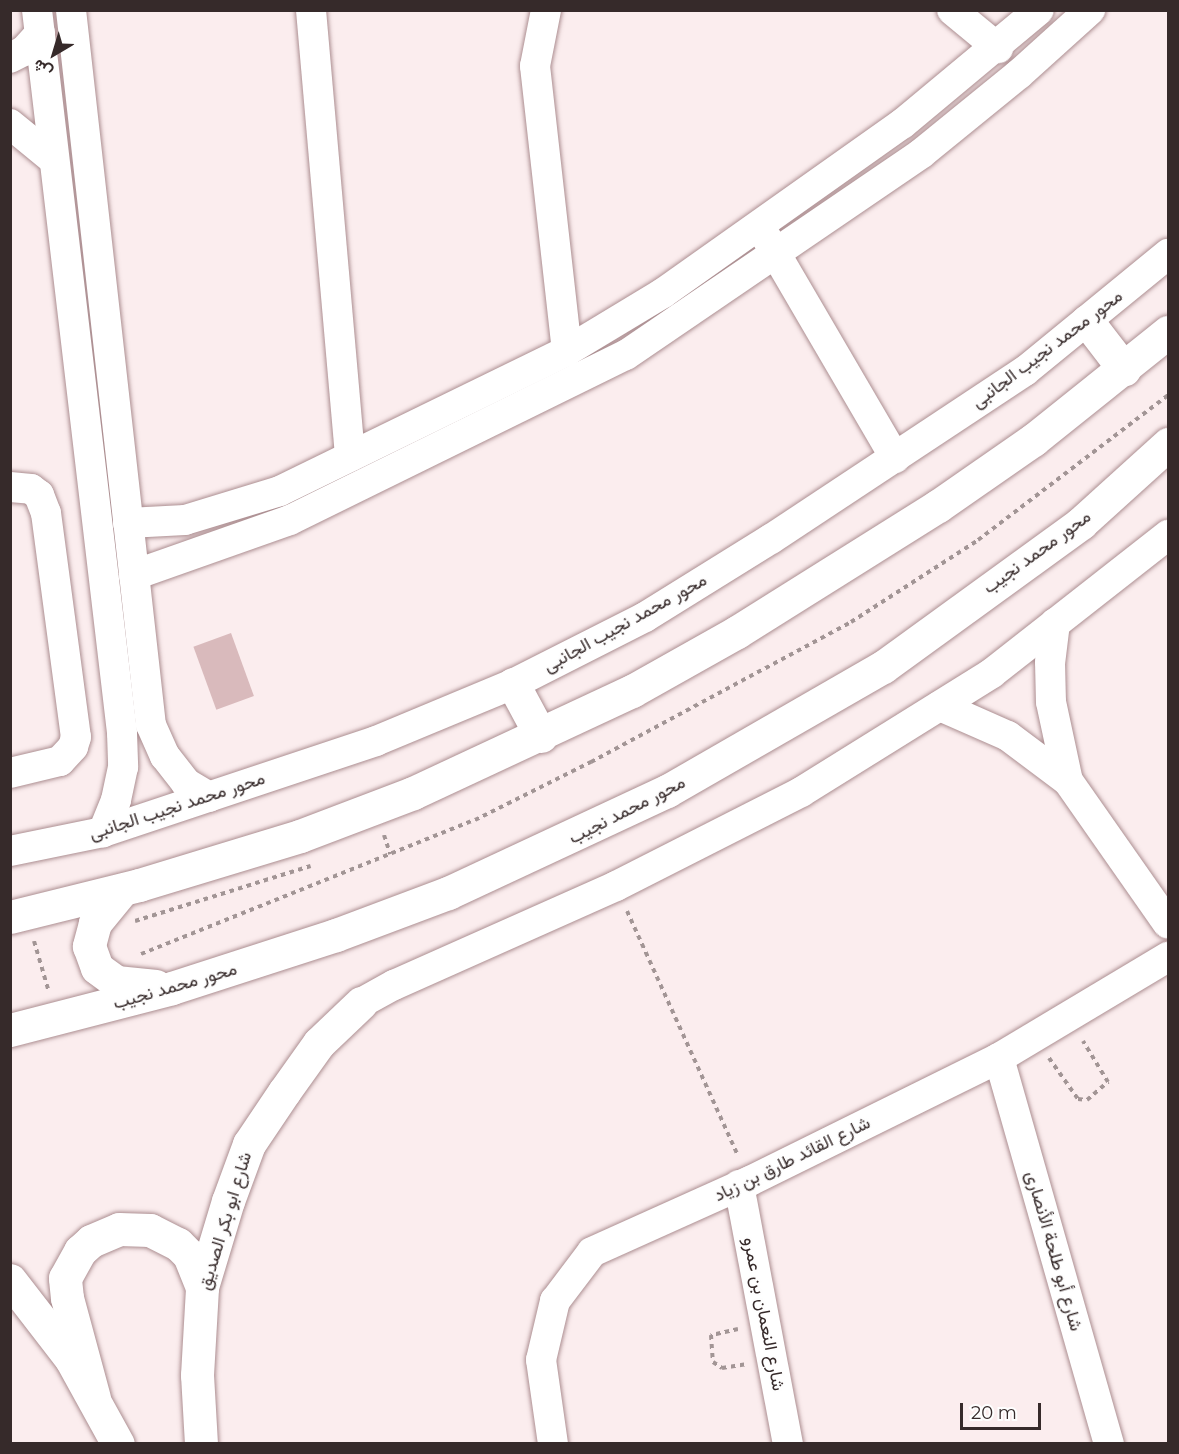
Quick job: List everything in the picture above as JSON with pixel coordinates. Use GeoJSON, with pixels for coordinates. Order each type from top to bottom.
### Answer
{"type":"FeatureCollection","features":[{"type":"Feature","properties":{"kind":"main road"},"geometry":{"type":"LineString","coordinates":[[1087,321],[1124,369]]}},
{"type":"Feature","properties":{"kind":"main road"},"geometry":{"type":"LineString","coordinates":[[10,917],[122,890],[300,836],[413,793],[541,736],[737,632],[850,562],[995,466],[1124,369],[1168,332]]}},
{"type":"Feature","properties":{"kind":"main road","name":"محور محمد نجيب"},"geometry":{"type":"LineString","coordinates":[[10,1030],[172,988],[257,962],[448,893],[559,844],[716,764],[883,667],[1081,523],[1168,444]]}},
{"type":"Feature","properties":{"kind":"main road"},"geometry":{"type":"LineString","coordinates":[[513,684],[541,736]]}},
{"type":"Feature","properties":{"kind":"main road"},"geometry":{"type":"LineString","coordinates":[[122,890],[95,923],[89,946],[97,968],[116,982],[172,988]]}},
{"type":"Feature","properties":{"kind":"main road","name":"شارع ابو بكر الصديق"},"geometry":{"type":"LineString","coordinates":[[201,1443],[198,1375],[202,1287],[249,1144],[319,1043],[361,1003]]}},
{"type":"Feature","properties":{"kind":"main road"},"geometry":{"type":"LineString","coordinates":[[94,1398],[65,1278],[80,1251],[91,1241],[119,1228],[150,1230],[178,1244],[189,1255],[202,1287]]}},
{"type":"Feature","properties":{"kind":"main road"},"geometry":{"type":"LineString","coordinates":[[10,1280],[40,1314],[94,1398],[118,1443]]}},
{"type":"Feature","properties":{"kind":"street"},"geometry":{"type":"LineString","coordinates":[[71,10],[151,724],[165,756],[186,783],[209,797]]}},
{"type":"Feature","properties":{"kind":"street"},"geometry":{"type":"LineString","coordinates":[[311,10],[350,456]]}},
{"type":"Feature","properties":{"kind":"street"},"geometry":{"type":"LineString","coordinates":[[546,10],[535,66],[567,351]]}},
{"type":"Feature","properties":{"kind":"street"},"geometry":{"type":"LineString","coordinates":[[952,10],[998,48]]}},
{"type":"Feature","properties":{"kind":"street"},"geometry":{"type":"LineString","coordinates":[[134,575],[290,520],[576,382],[626,355],[922,153],[1090,10]]}},
{"type":"Feature","properties":{"kind":"street"},"geometry":{"type":"LineString","coordinates":[[128,523],[185,520],[228,510],[280,491],[567,351],[663,293],[902,124],[998,48],[1035,14],[1055,42]]}},
{"type":"Feature","properties":{"kind":"street"},"geometry":{"type":"LineString","coordinates":[[10,58],[24,51],[38,22]]}},
{"type":"Feature","properties":{"kind":"street"},"geometry":{"type":"LineString","coordinates":[[38,22],[122,733],[123,767],[116,800],[103,832]]}},
{"type":"Feature","properties":{"kind":"street"},"geometry":{"type":"LineString","coordinates":[[10,124],[54,160]]}},
{"type":"Feature","properties":{"kind":"street"},"geometry":{"type":"LineString","coordinates":[[759,225],[895,458]]}},
{"type":"Feature","properties":{"kind":"street","name":"محور محمد نجيب الجانبى"},"geometry":{"type":"LineString","coordinates":[[10,851],[103,832],[376,741],[513,684],[645,617],[895,458],[1025,371],[1168,254]]}},
{"type":"Feature","properties":{"kind":"street"},"geometry":{"type":"LineString","coordinates":[[10,487],[31,489],[39,495],[46,513],[76,737],[73,747],[60,761],[10,773]]}},
{"type":"Feature","properties":{"kind":"street"},"geometry":{"type":"LineString","coordinates":[[361,1003],[394,985],[616,886],[801,792],[992,673],[1168,535]]}},
{"type":"Feature","properties":{"kind":"street"},"geometry":{"type":"LineString","coordinates":[[1055,623],[1050,662],[1051,702],[1068,781]]}},
{"type":"Feature","properties":{"kind":"street"},"geometry":{"type":"LineString","coordinates":[[940,706],[1008,736],[1068,781],[1168,924]]}},
{"type":"Feature","properties":{"kind":"street","name":"شارع القائد طارق بن زياد"},"geometry":{"type":"LineString","coordinates":[[553,1443],[541,1360],[555,1300],[592,1252],[745,1183],[999,1058],[1068,1019],[1168,957]]}},
{"type":"Feature","properties":{"kind":"street","name":"شارع أبو طلحة الأنصارى"},"geometry":{"type":"LineString","coordinates":[[999,1058],[1109,1443]]}},
{"type":"Feature","properties":{"kind":"street","name":"شارع النعمان بن عمرو"},"geometry":{"type":"LineString","coordinates":[[745,1183],[788,1443]]}},
{"type":"Feature","properties":{"kind":"path"},"geometry":{"type":"LineString","coordinates":[[384,834],[390,854]]}},
{"type":"Feature","properties":{"kind":"path"},"geometry":{"type":"LineString","coordinates":[[616,886],[745,1183]]}},
{"type":"Feature","properties":{"kind":"path"},"geometry":{"type":"LineString","coordinates":[[1035,1038],[1078,1099],[1088,1100],[1105,1087],[1107,1076],[1068,1019]]}},
{"type":"Feature","properties":{"kind":"path"},"geometry":{"type":"LineString","coordinates":[[767,1324],[716,1332],[710,1341],[716,1367],[773,1360]]}},
{"type":"Feature","properties":{"kind":"building"},"geometry":{"type":"Polygon","coordinates":[[[231,633],[254,696],[216,710],[193,647],[231,633]]]}}]}
